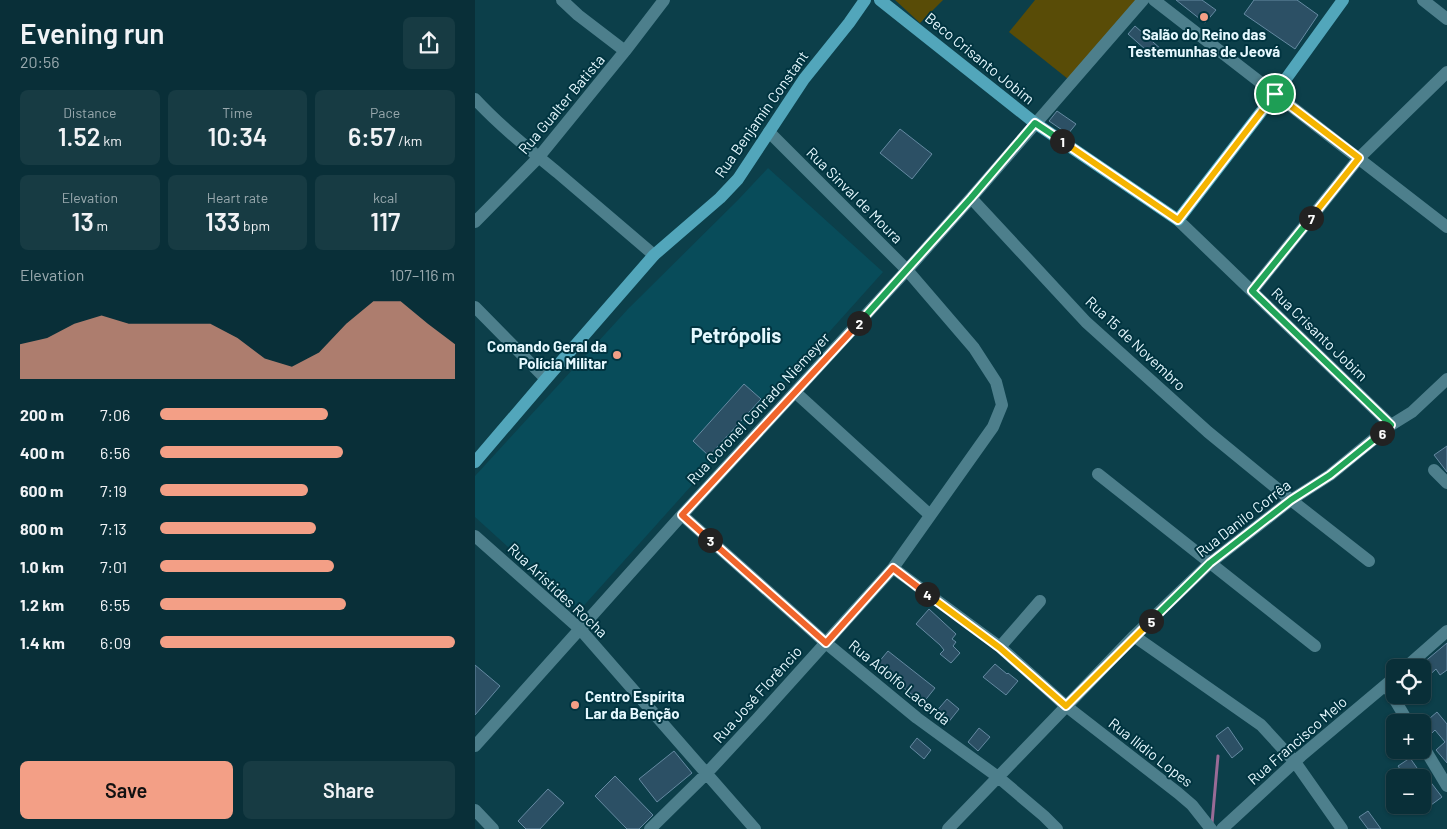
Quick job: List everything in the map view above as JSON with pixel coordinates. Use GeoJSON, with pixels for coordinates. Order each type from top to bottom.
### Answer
{"type":"FeatureCollection","features":[{"type":"Feature","properties":{"kind":"street"},"geometry":{"type":"LineString","coordinates":[[562,0],[578,15],[625,51]]}},
{"type":"Feature","properties":{"kind":"street","name":"Rua Gualter Batista"},"geometry":{"type":"LineString","coordinates":[[475,222],[538,158],[625,51],[663,0]]}},
{"type":"Feature","properties":{"kind":"street","name":"Rua Benjamín Constant"},"geometry":{"type":"LineString","coordinates":[[475,462],[654,255],[720,198],[737,179],[804,79],[865,0]]}},
{"type":"Feature","properties":{"kind":"street","name":"Beco Crisanto Jobim"},"geometry":{"type":"LineString","coordinates":[[880,0],[1035,123]]}},
{"type":"Feature","properties":{"kind":"street","name":"Rua Coronel Conrado Niemeyer"},"geometry":{"type":"LineString","coordinates":[[475,746],[682,515],[907,270],[1143,0]]}},
{"type":"Feature","properties":{"kind":"street"},"geometry":{"type":"LineString","coordinates":[[1154,0],[1447,227]]}},
{"type":"Feature","properties":{"kind":"street"},"geometry":{"type":"LineString","coordinates":[[1178,220],[1275,94],[1343,0]]}},
{"type":"Feature","properties":{"kind":"street"},"geometry":{"type":"LineString","coordinates":[[1423,0],[1447,20]]}},
{"type":"Feature","properties":{"kind":"street"},"geometry":{"type":"LineString","coordinates":[[1252,291],[1359,158],[1447,72]]}},
{"type":"Feature","properties":{"kind":"street"},"geometry":{"type":"LineString","coordinates":[[475,99],[538,158],[654,255]]}},
{"type":"Feature","properties":{"kind":"street","name":"Rua Crisanto Jobim"},"geometry":{"type":"LineString","coordinates":[[1035,123],[1178,220],[1391,425]]}},
{"type":"Feature","properties":{"kind":"street","name":"Rua Sinval de Moura"},"geometry":{"type":"LineString","coordinates":[[769,132],[907,270],[974,348],[996,382],[1002,404]]}},
{"type":"Feature","properties":{"kind":"street","name":"Rua 15 de Novembro"},"geometry":{"type":"LineString","coordinates":[[971,198],[1086,322],[1209,432],[1369,561]]}},
{"type":"Feature","properties":{"kind":"street"},"geometry":{"type":"LineString","coordinates":[[475,307],[546,379]]}},
{"type":"Feature","properties":{"kind":"street","name":"Rua Danilo Corrêa"},"geometry":{"type":"LineString","coordinates":[[948,829],[1066,706],[1210,563],[1291,500],[1330,475],[1391,425],[1412,412],[1447,380]]}},
{"type":"Feature","properties":{"kind":"street"},"geometry":{"type":"LineString","coordinates":[[795,392],[930,514]]}},
{"type":"Feature","properties":{"kind":"street","name":"Rua José Florêncio"},"geometry":{"type":"LineString","coordinates":[[650,829],[706,774],[893,568],[993,427],[1002,404]]}},
{"type":"Feature","properties":{"kind":"street"},"geometry":{"type":"LineString","coordinates":[[1434,470],[1447,483]]}},
{"type":"Feature","properties":{"kind":"street"},"geometry":{"type":"LineString","coordinates":[[1098,474],[1315,646]]}},
{"type":"Feature","properties":{"kind":"street","name":"Rua Adolfo Lacerda"},"geometry":{"type":"LineString","coordinates":[[682,515],[826,643],[917,718],[998,777],[1057,829]]}},
{"type":"Feature","properties":{"kind":"street","name":"Rua Aristides Rocha"},"geometry":{"type":"LineString","coordinates":[[475,536],[580,629],[755,829]]}},
{"type":"Feature","properties":{"kind":"street","name":"Rua Ilídio Lopes"},"geometry":{"type":"LineString","coordinates":[[893,568],[1000,648],[1066,706],[1178,793],[1192,805],[1211,829]]}},
{"type":"Feature","properties":{"kind":"street"},"geometry":{"type":"LineString","coordinates":[[1000,648],[1040,601]]}},
{"type":"Feature","properties":{"kind":"street"},"geometry":{"type":"LineString","coordinates":[[1415,659],[1447,631]]}},
{"type":"Feature","properties":{"kind":"street"},"geometry":{"type":"LineString","coordinates":[[1135,636],[1261,725],[1295,762],[1342,829]]}},
{"type":"Feature","properties":{"kind":"street","name":"Rua Francisco Melo"},"geometry":{"type":"LineString","coordinates":[[1222,829],[1295,762],[1386,684]]}},
{"type":"Feature","properties":{"kind":"street"},"geometry":{"type":"LineString","coordinates":[[1431,759],[1447,786]]}},
{"type":"Feature","properties":{"kind":"street"},"geometry":{"type":"LineString","coordinates":[[475,810],[493,829]]}},
{"type":"Feature","properties":{"kind":"shaded area"},"geometry":{"type":"Polygon","coordinates":[[[895,0],[943,0],[920,23],[895,0]]]}},
{"type":"Feature","properties":{"kind":"shaded area"},"geometry":{"type":"Polygon","coordinates":[[[1035,0],[1136,0],[1068,79],[1009,32],[1035,0]]]}},
{"type":"Feature","properties":{"kind":"shaded area"},"geometry":{"type":"Polygon","coordinates":[[[768,168],[883,272],[579,611],[475,517],[475,476],[628,309],[768,168]]]}},
{"type":"Feature","properties":{"kind":"building","name":"Salão do Reino das Testemunhas de Jeová"},"geometry":{"type":"Polygon","coordinates":[[[1176,0],[1202,0],[1216,10],[1205,23],[1176,0]]]}},
{"type":"Feature","properties":{"kind":"building"},"geometry":{"type":"Polygon","coordinates":[[[1254,0],[1297,0],[1318,15],[1295,49],[1244,14],[1254,0]]]}},
{"type":"Feature","properties":{"kind":"building"},"geometry":{"type":"Polygon","coordinates":[[[1135,26],[1162,50],[1155,58],[1128,34],[1135,26]]]}},
{"type":"Feature","properties":{"kind":"building"},"geometry":{"type":"Polygon","coordinates":[[[1057,111],[1076,124],[1068,134],[1049,121],[1057,111]]]}},
{"type":"Feature","properties":{"kind":"building"},"geometry":{"type":"Polygon","coordinates":[[[900,129],[932,154],[912,179],[880,153],[900,129]]]}},
{"type":"Feature","properties":{"kind":"building"},"geometry":{"type":"Polygon","coordinates":[[[744,384],[761,399],[709,456],[693,441],[744,384]]]}},
{"type":"Feature","properties":{"kind":"building"},"geometry":{"type":"Polygon","coordinates":[[[1447,446],[1447,472],[1434,455],[1447,446]]]}},
{"type":"Feature","properties":{"kind":"building"},"geometry":{"type":"Polygon","coordinates":[[[929,609],[956,634],[952,639],[956,642],[953,646],[960,653],[951,663],[940,654],[944,650],[940,645],[916,624],[929,609]]]}},
{"type":"Feature","properties":{"kind":"building"},"geometry":{"type":"Polygon","coordinates":[[[1447,643],[1447,670],[1440,675],[1436,669],[1431,674],[1431,659],[1428,659],[1447,643]]]}},
{"type":"Feature","properties":{"kind":"building"},"geometry":{"type":"Polygon","coordinates":[[[888,651],[935,688],[923,703],[896,682],[898,680],[878,663],[888,651]]]}},
{"type":"Feature","properties":{"kind":"building"},"geometry":{"type":"Polygon","coordinates":[[[995,664],[1018,681],[1006,695],[983,677],[995,664]]]}},
{"type":"Feature","properties":{"kind":"building"},"geometry":{"type":"Polygon","coordinates":[[[475,665],[500,686],[475,715],[475,665]]]}},
{"type":"Feature","properties":{"kind":"building"},"geometry":{"type":"Polygon","coordinates":[[[947,699],[959,709],[947,724],[934,714],[947,699]]]}},
{"type":"Feature","properties":{"kind":"building"},"geometry":{"type":"Polygon","coordinates":[[[1437,712],[1447,724],[1447,763],[1436,750],[1445,742],[1435,730],[1431,732],[1431,717],[1437,712]]]}},
{"type":"Feature","properties":{"kind":"building"},"geometry":{"type":"Polygon","coordinates":[[[1228,727],[1243,749],[1232,758],[1216,736],[1228,727]]]}},
{"type":"Feature","properties":{"kind":"building"},"geometry":{"type":"Polygon","coordinates":[[[979,728],[990,737],[978,751],[968,742],[979,728]]]}},
{"type":"Feature","properties":{"kind":"building"},"geometry":{"type":"Polygon","coordinates":[[[917,738],[931,750],[924,759],[910,747],[917,738]]]}},
{"type":"Feature","properties":{"kind":"building"},"geometry":{"type":"Polygon","coordinates":[[[674,751],[692,773],[657,802],[639,779],[674,751]]]}},
{"type":"Feature","properties":{"kind":"building"},"geometry":{"type":"Polygon","coordinates":[[[1411,759],[1418,769],[1400,769],[1398,766],[1411,759]]]}},
{"type":"Feature","properties":{"kind":"building"},"geometry":{"type":"Polygon","coordinates":[[[615,776],[653,815],[639,829],[627,829],[595,796],[615,776]]]}},
{"type":"Feature","properties":{"kind":"building"},"geometry":{"type":"Polygon","coordinates":[[[1431,783],[1442,797],[1431,805],[1431,783]]]}},
{"type":"Feature","properties":{"kind":"building"},"geometry":{"type":"Polygon","coordinates":[[[548,789],[564,803],[540,829],[526,829],[518,821],[548,789]]]}},
{"type":"Feature","properties":{"kind":"building"},"geometry":{"type":"Polygon","coordinates":[[[1368,811],[1381,829],[1368,829],[1359,817],[1368,811]]]}},
{"type":"Feature","properties":{"kind":"waterway","name":"Petrópolis"},"geometry":{"type":"LineString","coordinates":[[1212,823],[1218,756]]}},
{"type":"Feature","properties":{"kind":"place","name":"Salão do Reino das Testemunhas de Jeová"},"geometry":{"type":"Point","coordinates":[1204,17]}},
{"type":"Feature","properties":{"kind":"place","name":"Comando Geral da Polícia Militar"},"geometry":{"type":"Point","coordinates":[617,355]}},
{"type":"Feature","properties":{"kind":"place","name":"Centro Espírita Lar da Benção"},"geometry":{"type":"Point","coordinates":[575,705]}},
{"type":"Feature","properties":{"kind":"district","name":"Petrópolis"},"geometry":{"type":"Point","coordinates":[736,335]}},
{"type":"Feature","properties":{"kind":"route"},"geometry":{"type":"LineString","coordinates":[[1275,94],[1359,158],[1252,291],[1391,425],[1330,475],[1291,500],[1210,563],[1066,706],[1000,648],[893,568],[826,643],[682,515],[907,270],[1035,123],[1178,220],[1275,94]]}}]}
